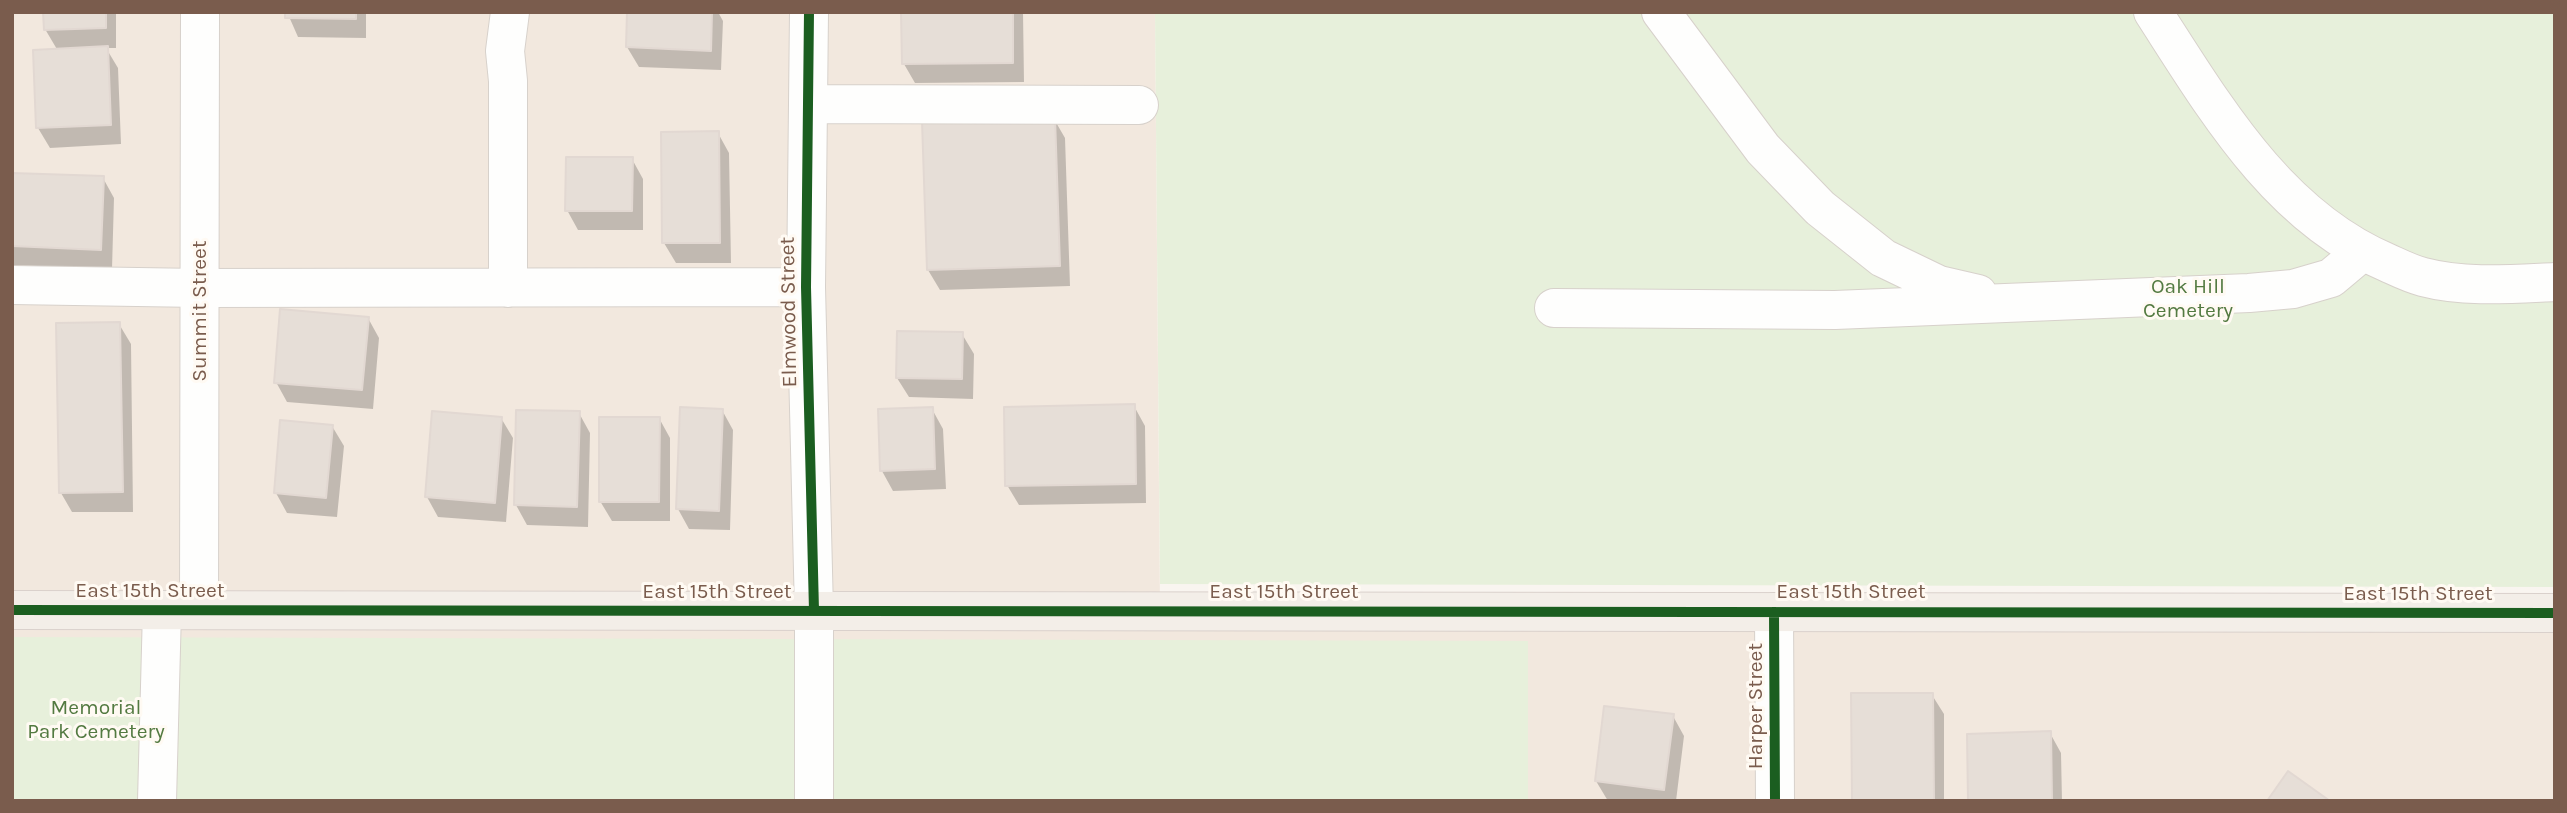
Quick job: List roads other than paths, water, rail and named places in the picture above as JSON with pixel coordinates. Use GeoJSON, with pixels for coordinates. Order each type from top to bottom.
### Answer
{"type":"FeatureCollection","features":[{"type":"Feature","properties":{"kind":"main road","name":"East 15th Street"},"geometry":{"type":"LineString","coordinates":[[12,610],[2555,613]]}},
{"type":"Feature","properties":{"kind":"street","name":"Summit Street"},"geometry":{"type":"LineString","coordinates":[[157,801],[181,610],[200,288],[200,12]]}},
{"type":"Feature","properties":{"kind":"street"},"geometry":{"type":"LineString","coordinates":[[508,288],[508,81],[505,51],[510,12]]}},
{"type":"Feature","properties":{"kind":"street","name":"Elmwood Street"},"geometry":{"type":"LineString","coordinates":[[809,12],[806,287],[814,611],[814,801]]}},
{"type":"Feature","properties":{"kind":"street"},"geometry":{"type":"LineString","coordinates":[[1661,12],[1763,149],[1820,208],[1882,258],[1939,285],[2016,303]]}},
{"type":"Feature","properties":{"kind":"street"},"geometry":{"type":"LineString","coordinates":[[2153,12],[2218,112],[2266,172],[2308,215],[2362,252],[2422,277],[2483,285],[2555,282]]}},
{"type":"Feature","properties":{"kind":"street"},"geometry":{"type":"LineString","coordinates":[[808,104],[1139,105]]}},
{"type":"Feature","properties":{"kind":"street"},"geometry":{"type":"LineString","coordinates":[[1554,308],[1835,310],[2293,289],[2331,278],[2362,252]]}},
{"type":"Feature","properties":{"kind":"street"},"geometry":{"type":"LineString","coordinates":[[12,285],[200,288],[806,287]]}},
{"type":"Feature","properties":{"kind":"street","name":"Harper Street"},"geometry":{"type":"LineString","coordinates":[[1774,612],[1775,801]]}},
{"type":"Feature","properties":{"kind":"park label","name":"Oak Hill Cemetery"},"geometry":{"type":"Point","coordinates":[2188,299]}},
{"type":"Feature","properties":{"kind":"park label","name":"Memorial Park Cemetery"},"geometry":{"type":"Point","coordinates":[96,720]}}]}
